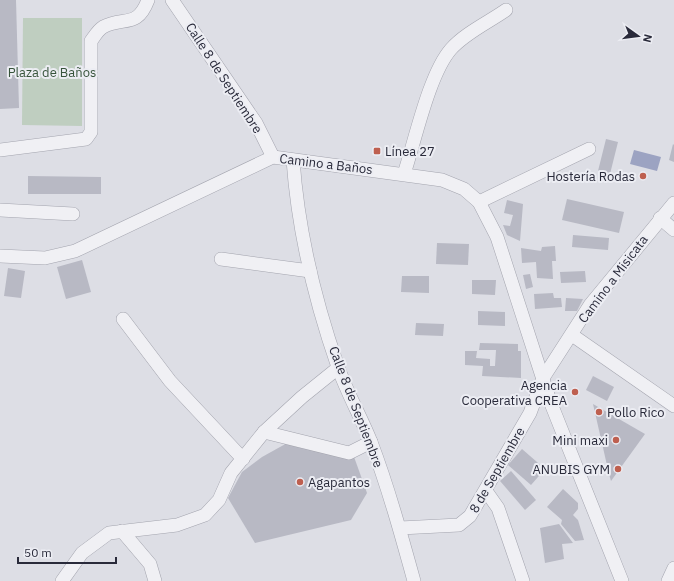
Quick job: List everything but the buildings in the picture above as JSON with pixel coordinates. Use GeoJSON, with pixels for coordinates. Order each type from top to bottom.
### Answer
{"type":"FeatureCollection","features":[{"type":"Feature","properties":{"kind":"street"},"geometry":{"type":"LineString","coordinates":[[0,150],[86,139],[92,132],[91,41],[102,27],[134,20],[145,9],[148,0]]}},
{"type":"Feature","properties":{"kind":"street","name":"Calle 8 de Septiembre"},"geometry":{"type":"LineString","coordinates":[[172,0],[256,123],[272,157]]}},
{"type":"Feature","properties":{"kind":"street"},"geometry":{"type":"LineString","coordinates":[[404,174],[435,76],[445,56],[463,39],[506,10]]}},
{"type":"Feature","properties":{"kind":"street"},"geometry":{"type":"LineString","coordinates":[[479,202],[589,149]]}},
{"type":"Feature","properties":{"kind":"street","name":"Camino a Baños"},"geometry":{"type":"LineString","coordinates":[[0,256],[45,258],[76,251],[272,157],[442,180],[464,189],[479,202],[497,237],[550,401],[622,581]]}},
{"type":"Feature","properties":{"kind":"street","name":"Calle 8 de Septiembre"},"geometry":{"type":"LineString","coordinates":[[293,160],[295,192],[310,270],[338,368],[370,442],[400,528],[414,581]]}},
{"type":"Feature","properties":{"kind":"street","name":"Camino a Misicata"},"geometry":{"type":"LineString","coordinates":[[543,378],[590,305],[660,218],[674,203]]}},
{"type":"Feature","properties":{"kind":"street"},"geometry":{"type":"LineString","coordinates":[[0,210],[73,214]]}},
{"type":"Feature","properties":{"kind":"street"},"geometry":{"type":"LineString","coordinates":[[660,218],[674,230]]}},
{"type":"Feature","properties":{"kind":"street"},"geometry":{"type":"LineString","coordinates":[[222,259],[310,270]]}},
{"type":"Feature","properties":{"kind":"street"},"geometry":{"type":"LineString","coordinates":[[123,319],[170,381],[243,459]]}},
{"type":"Feature","properties":{"kind":"street"},"geometry":{"type":"LineString","coordinates":[[572,335],[674,406]]}},
{"type":"Feature","properties":{"kind":"street"},"geometry":{"type":"LineString","coordinates":[[62,581],[82,553],[109,533],[122,530],[177,525],[205,515],[219,500],[231,473],[264,432],[302,397],[338,368]]}},
{"type":"Feature","properties":{"kind":"street","name":"8 de Septiembre"},"geometry":{"type":"LineString","coordinates":[[400,528],[459,525],[470,516],[530,414],[543,378]]}},
{"type":"Feature","properties":{"kind":"street"},"geometry":{"type":"LineString","coordinates":[[264,432],[349,453],[370,442]]}},
{"type":"Feature","properties":{"kind":"street"},"geometry":{"type":"LineString","coordinates":[[486,491],[498,508],[523,581]]}},
{"type":"Feature","properties":{"kind":"street"},"geometry":{"type":"LineString","coordinates":[[122,530],[150,564],[155,581]]}},
{"type":"Feature","properties":{"kind":"street"},"geometry":{"type":"LineString","coordinates":[[668,581],[674,568]]}},
{"type":"Feature","properties":{"kind":"green space","name":"Plaza de Baños"},"geometry":{"type":"Polygon","coordinates":[[[23,18],[82,18],[82,126],[22,125],[23,18]]]}},
{"type":"Feature","properties":{"kind":"water"},"geometry":{"type":"Polygon","coordinates":[[[634,150],[661,157],[657,171],[630,164],[634,150]]]}},
{"type":"Feature","properties":{"kind":"place","name":"Línea 27"},"geometry":{"type":"Point","coordinates":[377,151]}},
{"type":"Feature","properties":{"kind":"place","name":"Hostería Rodas"},"geometry":{"type":"Point","coordinates":[643,176]}},
{"type":"Feature","properties":{"kind":"place","name":"Agencia Cooperativa CREA"},"geometry":{"type":"Point","coordinates":[575,392]}},
{"type":"Feature","properties":{"kind":"place","name":"Pollo Rico"},"geometry":{"type":"Point","coordinates":[599,412]}},
{"type":"Feature","properties":{"kind":"place","name":"Mini maxi"},"geometry":{"type":"Point","coordinates":[616,440]}},
{"type":"Feature","properties":{"kind":"place","name":"ANUBIS GYM"},"geometry":{"type":"Point","coordinates":[618,469]}},
{"type":"Feature","properties":{"kind":"place","name":"Agapantos"},"geometry":{"type":"Point","coordinates":[300,482]}}]}
